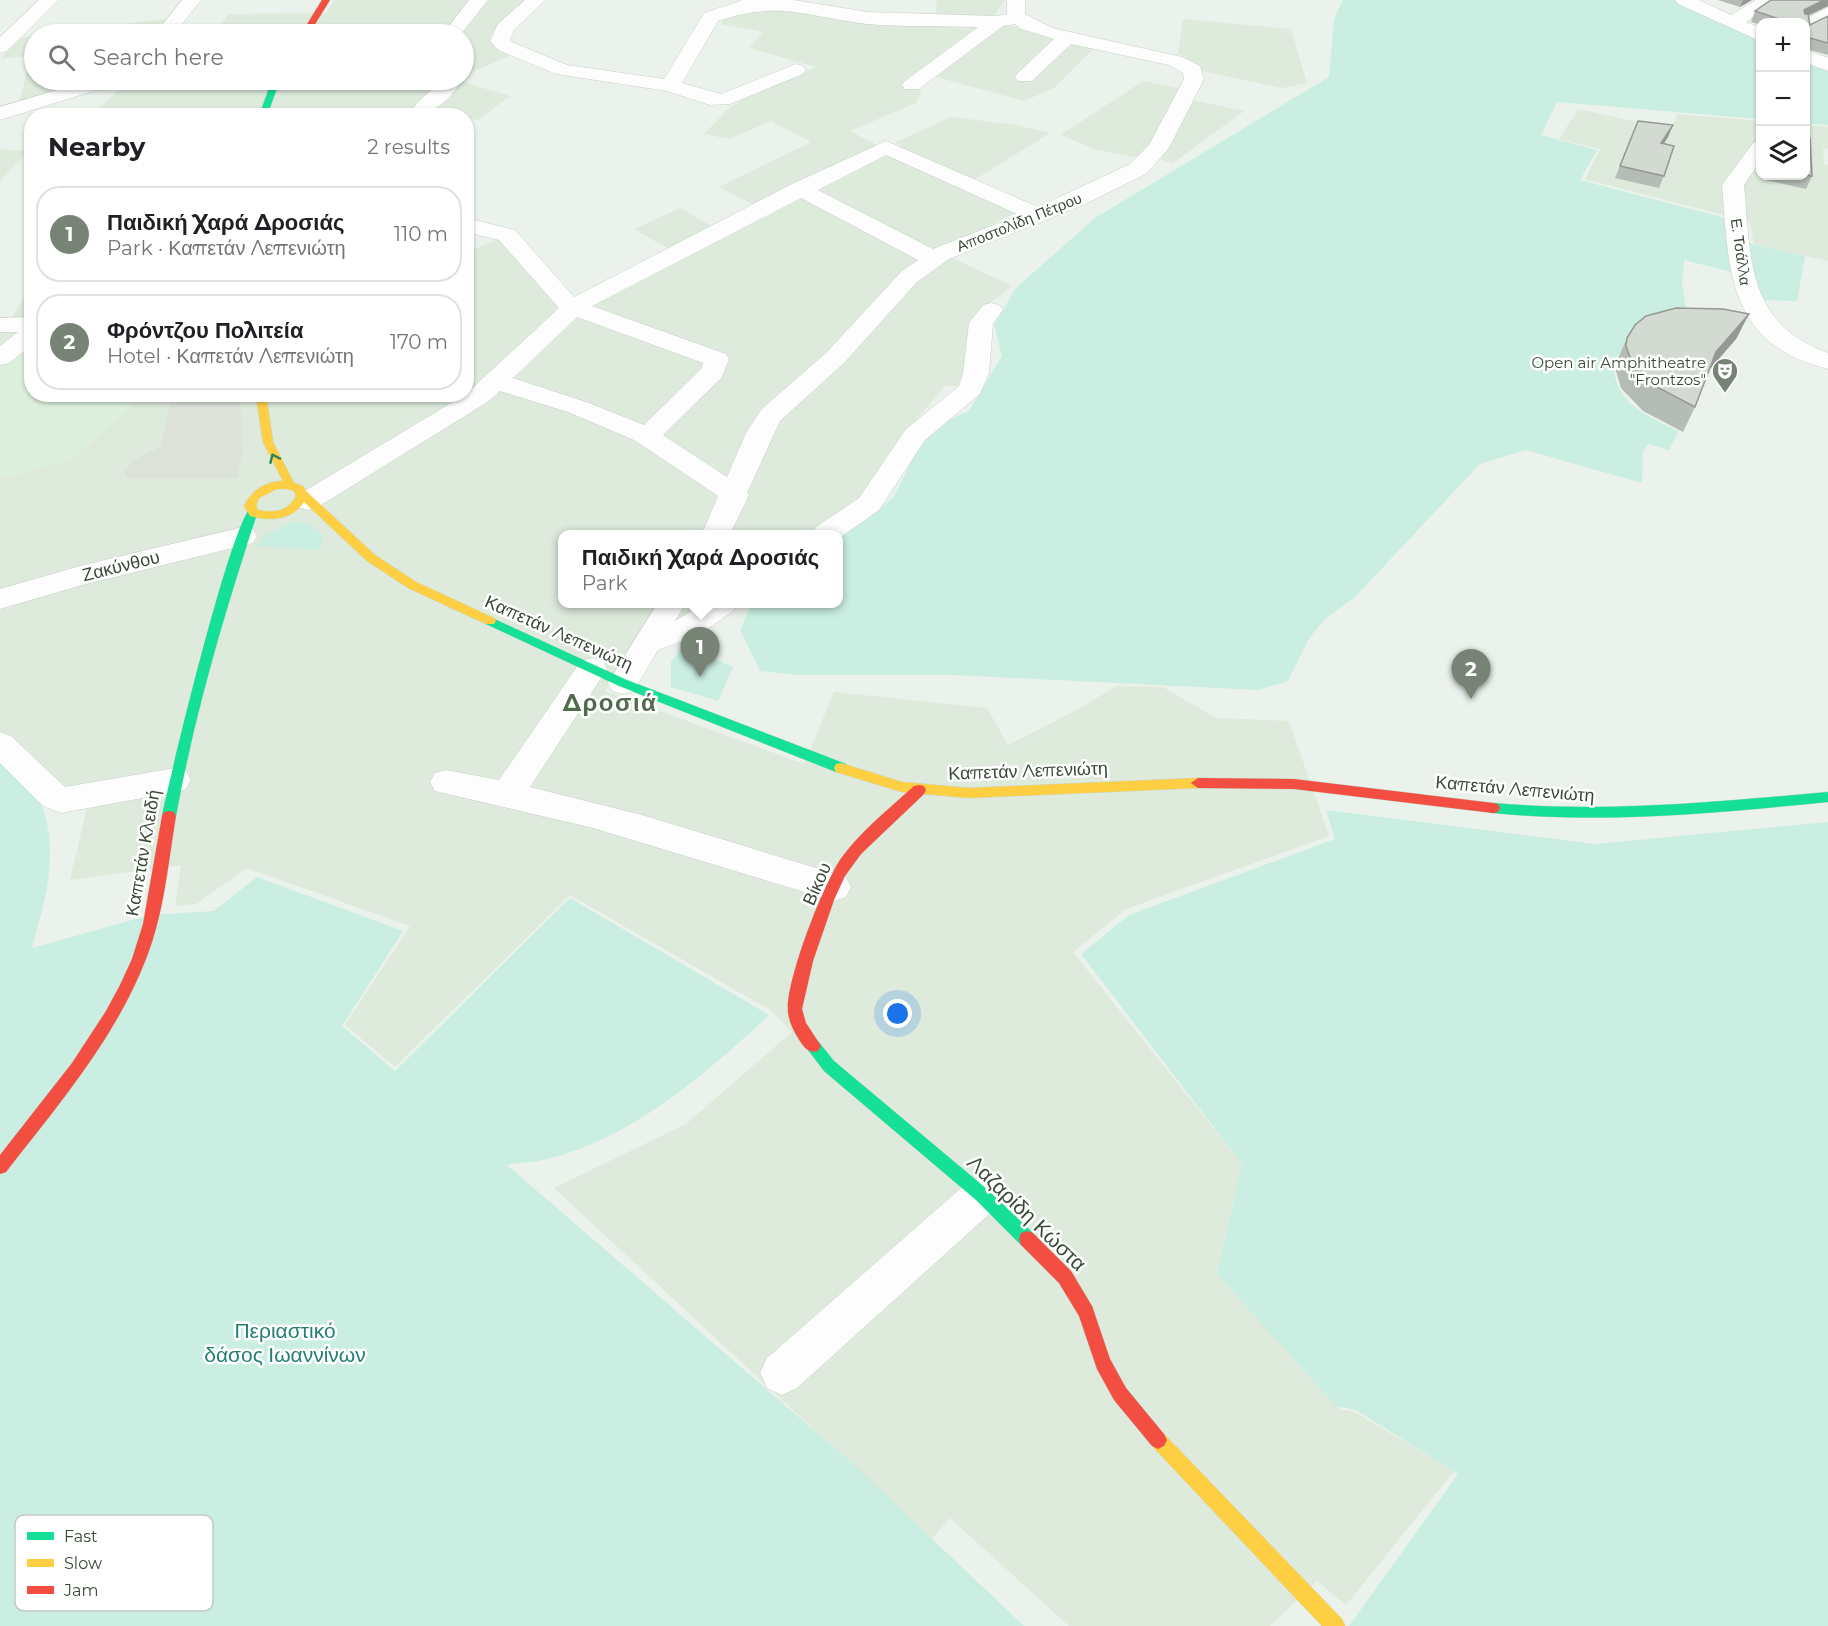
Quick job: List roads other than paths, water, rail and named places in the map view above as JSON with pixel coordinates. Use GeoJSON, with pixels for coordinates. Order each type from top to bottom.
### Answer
{"type":"FeatureCollection","features":[{"type":"Feature","properties":{"kind":"street"},"geometry":{"type":"LineString","coordinates":[[24,24],[50,0]]}},
{"type":"Feature","properties":{"kind":"street"},"geometry":{"type":"LineString","coordinates":[[172,24],[192,0]]}},
{"type":"Feature","properties":{"kind":"street"},"geometry":{"type":"LineString","coordinates":[[311,24],[326,0]]}},
{"type":"Feature","properties":{"kind":"street"},"geometry":{"type":"LineString","coordinates":[[460,24],[479,0]]}},
{"type":"Feature","properties":{"kind":"street"},"geometry":{"type":"LineString","coordinates":[[536,0],[502,33],[500,41],[505,46],[562,70],[670,86],[710,99],[723,100],[796,70]]}},
{"type":"Feature","properties":{"kind":"street"},"geometry":{"type":"LineString","coordinates":[[1684,0],[1756,33]]}},
{"type":"Feature","properties":{"kind":"street"},"geometry":{"type":"LineString","coordinates":[[1732,22],[1769,0]]}},
{"type":"Feature","properties":{"kind":"street"},"geometry":{"type":"LineString","coordinates":[[670,86],[711,17],[743,6],[778,3],[868,18],[1010,13]]}},
{"type":"Feature","properties":{"kind":"street"},"geometry":{"type":"LineString","coordinates":[[912,86],[1010,13]]}},
{"type":"Feature","properties":{"kind":"street","name":"Αποστολίδη Πέτρου"},"geometry":{"type":"LineString","coordinates":[[718,530],[735,495],[759,433],[770,416],[835,358],[909,277],[933,259],[1119,179],[1144,164],[1158,147],[1195,76],[1190,68],[1169,57],[1068,36],[1023,23],[1010,13]]}},
{"type":"Feature","properties":{"kind":"street"},"geometry":{"type":"LineString","coordinates":[[1810,25],[1828,14]]}},
{"type":"Feature","properties":{"kind":"street"},"geometry":{"type":"LineString","coordinates":[[0,47],[24,24]]}},
{"type":"Feature","properties":{"kind":"street"},"geometry":{"type":"LineString","coordinates":[[1025,77],[1068,36]]}},
{"type":"Feature","properties":{"kind":"street"},"geometry":{"type":"LineString","coordinates":[[1810,58],[1828,66]]}},
{"type":"Feature","properties":{"kind":"street"},"geometry":{"type":"LineString","coordinates":[[0,114],[77,90]]}},
{"type":"Feature","properties":{"kind":"street"},"geometry":{"type":"LineString","coordinates":[[266,108],[272,90]]}},
{"type":"Feature","properties":{"kind":"street"},"geometry":{"type":"LineString","coordinates":[[424,107],[445,90]]}},
{"type":"Feature","properties":{"kind":"street"},"geometry":{"type":"LineString","coordinates":[[474,398],[492,385],[574,307],[607,286],[671,257],[886,147],[1038,215]]}},
{"type":"Feature","properties":{"kind":"street","name":"Ε. Τσάλλα"},"geometry":{"type":"LineString","coordinates":[[1756,154],[1733,185],[1744,288],[1763,321],[1780,339],[1793,348],[1828,362]]}},
{"type":"Feature","properties":{"kind":"street"},"geometry":{"type":"LineString","coordinates":[[800,189],[898,238],[933,259]]}},
{"type":"Feature","properties":{"kind":"street"},"geometry":{"type":"LineString","coordinates":[[474,227],[507,235],[562,299],[574,307],[717,359],[713,372],[647,436]]}},
{"type":"Feature","properties":{"kind":"street"},"geometry":{"type":"LineString","coordinates":[[832,530],[869,504],[884,485],[915,435],[971,389],[976,373],[981,323],[991,310]]}},
{"type":"Feature","properties":{"kind":"street"},"geometry":{"type":"LineString","coordinates":[[0,325],[24,324]]}},
{"type":"Feature","properties":{"kind":"street"},"geometry":{"type":"LineString","coordinates":[[0,358],[24,339]]}},
{"type":"Feature","properties":{"kind":"street"},"geometry":{"type":"LineString","coordinates":[[474,377],[492,385],[589,411],[647,436],[735,495]]}},
{"type":"Feature","properties":{"kind":"street"},"geometry":{"type":"LineString","coordinates":[[263,402],[264,429],[272,454],[290,485]]}},
{"type":"Feature","properties":{"kind":"street"},"geometry":{"type":"LineString","coordinates":[[247,523],[276,516],[304,504],[437,424],[468,402]]}},
{"type":"Feature","properties":{"kind":"street"},"geometry":{"type":"LineString","coordinates":[[258,454],[259,438],[264,429]]}},
{"type":"Feature","properties":{"kind":"street"},"geometry":{"type":"LineString","coordinates":[[256,477],[256,493],[275,485],[290,485]]}},
{"type":"Feature","properties":{"kind":"street","name":"Καπετάν Λεπενιώτη"},"geometry":{"type":"LineString","coordinates":[[290,485],[304,504],[396,576],[623,683],[843,770],[919,790],[969,793],[1185,783],[1273,783],[1498,809],[1584,815],[1657,813],[1828,797]]}},
{"type":"Feature","properties":{"kind":"street","name":"Καπετάν Κλειδή"},"geometry":{"type":"LineString","coordinates":[[0,1167],[96,1042],[124,994],[140,957],[149,924],[175,780],[224,596],[247,523],[249,503],[256,493]]}},
{"type":"Feature","properties":{"kind":"street"},"geometry":{"type":"LineString","coordinates":[[247,523],[261,516],[276,516]]}},
{"type":"Feature","properties":{"kind":"street","name":"Ζακύνθου"},"geometry":{"type":"LineString","coordinates":[[0,599],[247,523]]}},
{"type":"Feature","properties":{"kind":"street"},"geometry":{"type":"LineString","coordinates":[[623,683],[668,608]]}},
{"type":"Feature","properties":{"kind":"street"},"geometry":{"type":"LineString","coordinates":[[649,640],[662,640],[675,634],[715,608]]}},
{"type":"Feature","properties":{"kind":"street"},"geometry":{"type":"LineString","coordinates":[[508,793],[592,669]]}},
{"type":"Feature","properties":{"kind":"street"},"geometry":{"type":"LineString","coordinates":[[0,744],[55,797],[61,800],[175,780]]}},
{"type":"Feature","properties":{"kind":"street"},"geometry":{"type":"LineString","coordinates":[[446,782],[508,793],[667,834],[834,887]]}},
{"type":"Feature","properties":{"kind":"street","name":"Βίκου"},"geometry":{"type":"LineString","coordinates":[[797,1019],[796,1003],[807,961],[834,887],[848,860],[868,836],[919,790]]}},
{"type":"Feature","properties":{"kind":"street","name":"Λαζαρίδη Κώστα"},"geometry":{"type":"LineString","coordinates":[[797,1019],[804,1037],[829,1066],[982,1195],[1074,1288],[1086,1312],[1111,1380],[1132,1410],[1335,1626]]}},
{"type":"Feature","properties":{"kind":"street"},"geometry":{"type":"LineString","coordinates":[[782,1372],[982,1195]]}},
{"type":"Feature","properties":{"kind":"place","name":"Open air Amphitheatre \"Frontzos\""},"geometry":{"type":"Point","coordinates":[1725,394]}},
{"type":"Feature","properties":{"kind":"place","name":"Παιδική Χαρά Δροσιάς"},"geometry":{"type":"Point","coordinates":[700,677]}},
{"type":"Feature","properties":{"kind":"place","name":"Φρόντζου Πολιτεία"},"geometry":{"type":"Point","coordinates":[1471,699]}},
{"type":"Feature","properties":{"kind":"district","name":"Δροσιά"},"geometry":{"type":"Point","coordinates":[610,702]}},
{"type":"Feature","properties":{"kind":"park label","name":"Περιαστικό δάσος Ιωαννίνων"},"geometry":{"type":"Point","coordinates":[285,1342]}}]}
